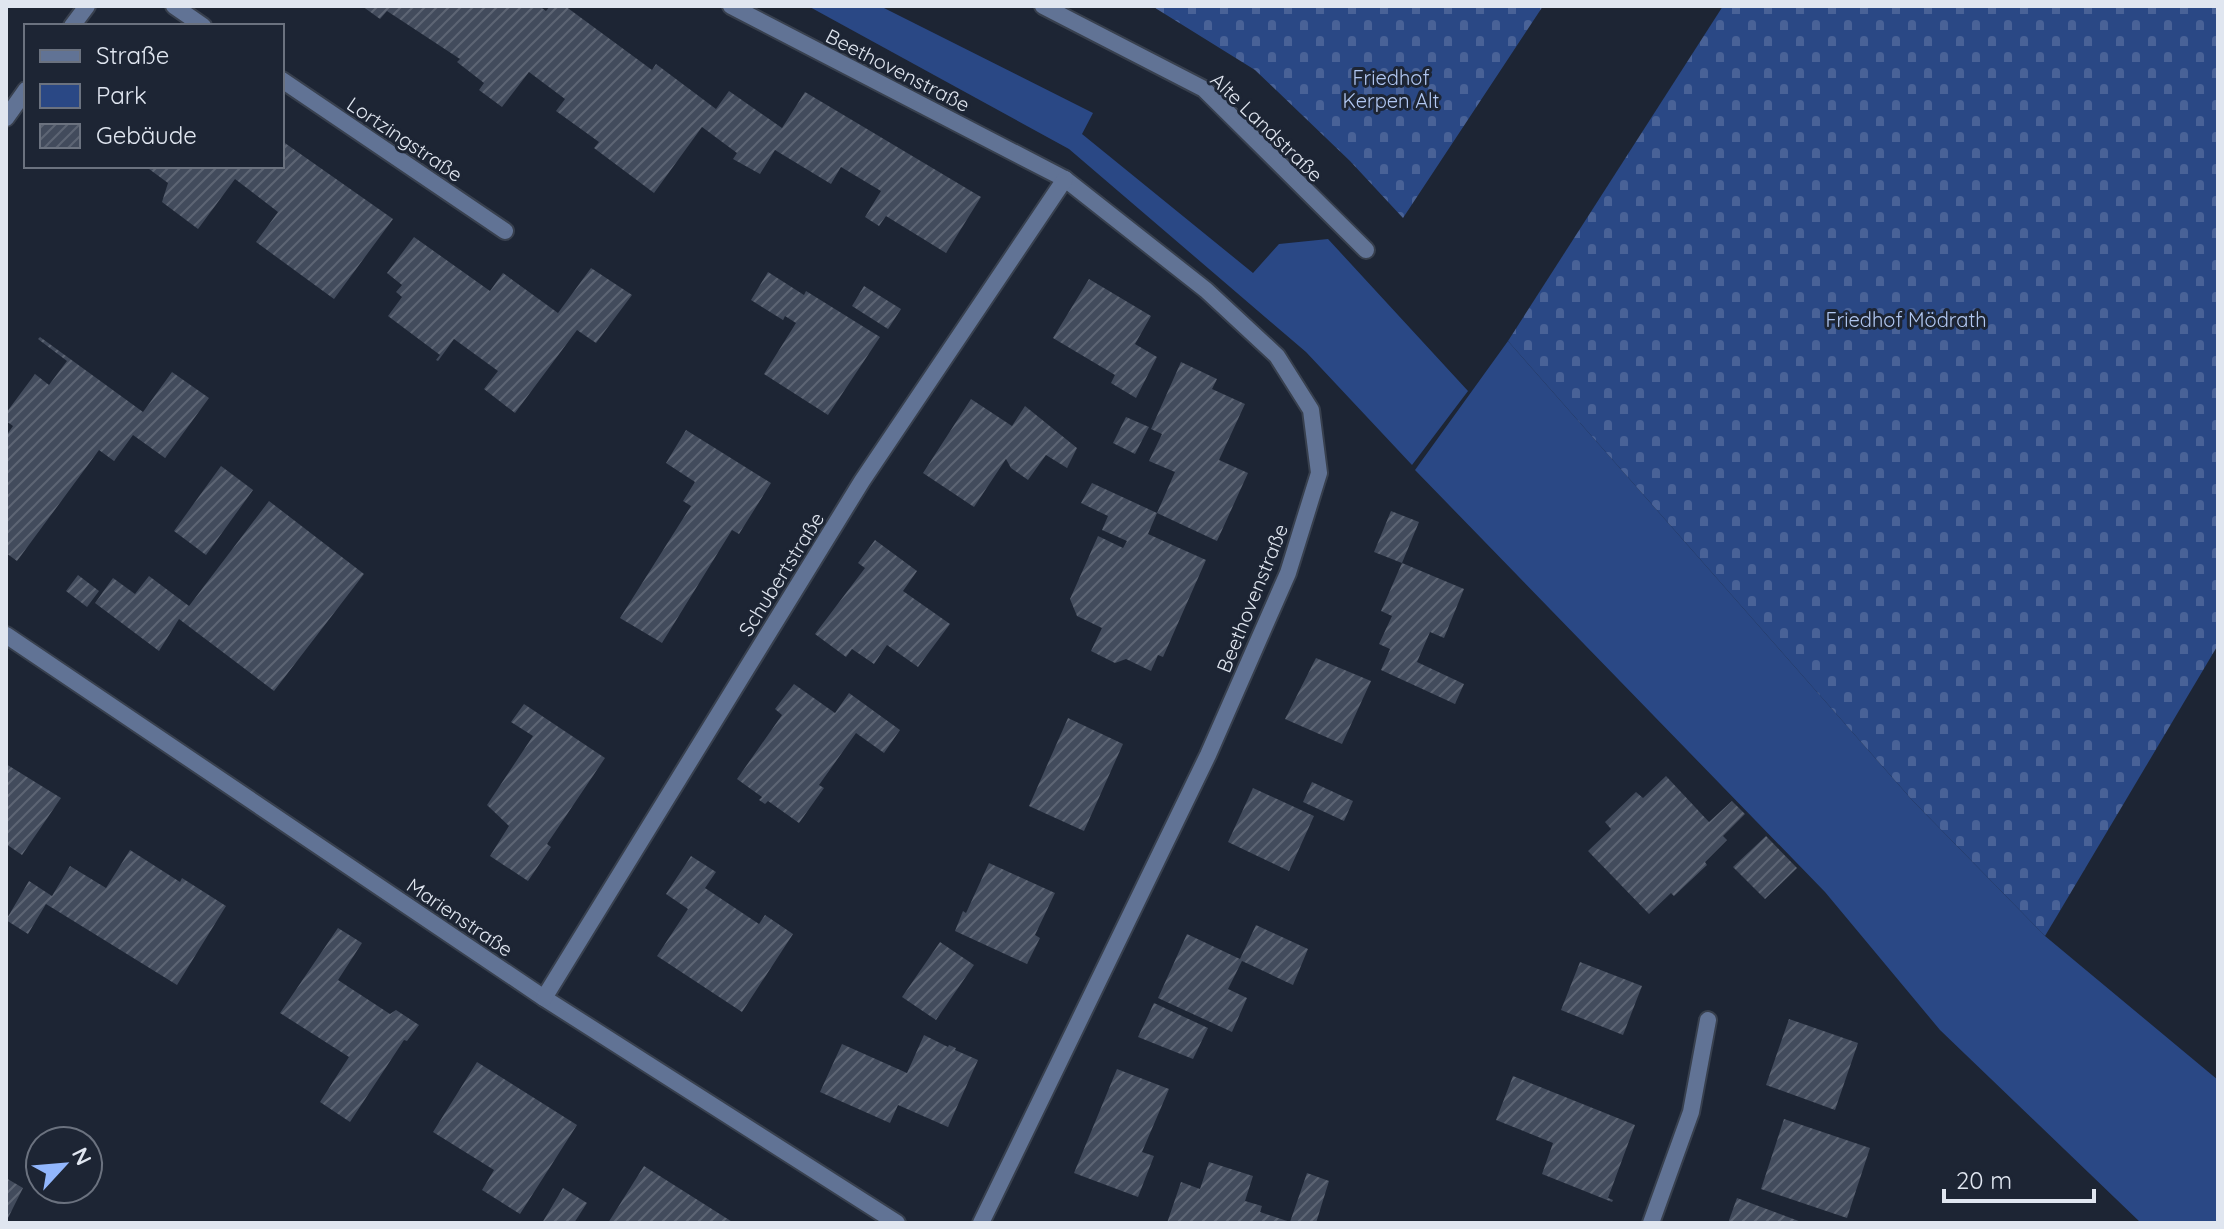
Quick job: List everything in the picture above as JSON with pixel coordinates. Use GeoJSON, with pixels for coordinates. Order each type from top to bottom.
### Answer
{"type":"FeatureCollection","features":[{"type":"Feature","properties":{"kind":"street"},"geometry":{"type":"LineString","coordinates":[[74,24],[87,6]]}},
{"type":"Feature","properties":{"kind":"street"},"geometry":{"type":"LineString","coordinates":[[174,6],[200,24]]}},
{"type":"Feature","properties":{"kind":"street","name":"Beethovenstraße"},"geometry":{"type":"LineString","coordinates":[[731,6],[1065,179],[1206,290],[1277,356],[1311,410],[1319,473],[1288,573],[1208,755],[981,1223]]}},
{"type":"Feature","properties":{"kind":"street","name":"Alte Landstraße"},"geometry":{"type":"LineString","coordinates":[[1043,6],[1204,89],[1366,250]]}},
{"type":"Feature","properties":{"kind":"street","name":"Lortzingstraße"},"geometry":{"type":"LineString","coordinates":[[284,81],[505,231]]}},
{"type":"Feature","properties":{"kind":"street"},"geometry":{"type":"LineString","coordinates":[[6,118],[24,93]]}},
{"type":"Feature","properties":{"kind":"street","name":"Schubertstraße"},"geometry":{"type":"LineString","coordinates":[[544,998],[862,481],[1065,179]]}},
{"type":"Feature","properties":{"kind":"street","name":"Marienstraße"},"geometry":{"type":"LineString","coordinates":[[6,635],[544,998],[897,1223]]}},
{"type":"Feature","properties":{"kind":"street"},"geometry":{"type":"LineString","coordinates":[[1651,1223],[1691,1112],[1708,1020]]}},
{"type":"Feature","properties":{"kind":"green space"},"geometry":{"type":"Polygon","coordinates":[[[808,6],[880,6],[1093,113],[1082,134],[1253,273],[1279,244],[1328,239],[1468,391],[1412,465],[1306,352],[1069,149],[808,6]]]}},
{"type":"Feature","properties":{"kind":"green space","name":"Friedhof Kerpen Alt"},"geometry":{"type":"Polygon","coordinates":[[[1152,6],[1543,6],[1403,218],[1350,161],[1255,70],[1152,6]]]}},
{"type":"Feature","properties":{"kind":"green space","name":"Friedhof Mödrath"},"geometry":{"type":"Polygon","coordinates":[[[1723,6],[2218,6],[2218,645],[2045,936],[1913,801],[1508,341],[1723,6]]]}},
{"type":"Feature","properties":{"kind":"green space"},"geometry":{"type":"Polygon","coordinates":[[[1508,341],[1913,801],[2045,936],[2218,1080],[2218,1223],[2141,1223],[1940,1030],[1825,892],[1415,470],[1508,341]]]}},
{"type":"Feature","properties":{"kind":"building"},"geometry":{"type":"Polygon","coordinates":[[[362,6],[539,6],[546,11],[550,6],[565,6],[652,70],[656,64],[716,109],[729,91],[782,128],[805,92],[981,197],[946,253],[886,216],[879,226],[865,217],[881,191],[841,167],[831,184],[775,150],[760,174],[733,159],[737,153],[702,127],[654,193],[594,148],[599,142],[556,111],[565,99],[529,72],[502,107],[479,90],[484,83],[457,62],[460,59],[387,11],[380,19],[362,6]]]}},
{"type":"Feature","properties":{"kind":"building"},"geometry":{"type":"Polygon","coordinates":[[[284,142],[393,219],[334,299],[256,242],[278,212],[235,179],[198,229],[162,202],[168,183],[148,168],[284,168],[284,142]]]}},
{"type":"Feature","properties":{"kind":"building"},"geometry":{"type":"Polygon","coordinates":[[[414,237],[490,291],[503,273],[558,313],[591,268],[632,295],[596,343],[577,330],[515,413],[484,389],[498,371],[454,339],[436,360],[440,355],[388,316],[402,297],[396,292],[402,285],[387,273],[414,237]]]}},
{"type":"Feature","properties":{"kind":"building"},"geometry":{"type":"Polygon","coordinates":[[[768,272],[804,295],[806,291],[880,337],[828,415],[764,374],[796,323],[785,316],[783,320],[751,300],[768,272]]]}},
{"type":"Feature","properties":{"kind":"building"},"geometry":{"type":"Polygon","coordinates":[[[1089,279],[1151,316],[1135,344],[1157,357],[1136,398],[1111,383],[1115,375],[1053,338],[1089,279]]]}},
{"type":"Feature","properties":{"kind":"building"},"geometry":{"type":"Polygon","coordinates":[[[864,286],[901,309],[888,329],[852,306],[864,286]]]}},
{"type":"Feature","properties":{"kind":"building"},"geometry":{"type":"Polygon","coordinates":[[[40,337],[143,412],[172,372],[209,398],[165,458],[133,435],[114,461],[99,450],[17,561],[6,553],[6,436],[13,426],[6,421],[6,413],[35,374],[49,385],[67,361],[38,339],[40,337]]]}},
{"type":"Feature","properties":{"kind":"building"},"geometry":{"type":"Polygon","coordinates":[[[1181,362],[1217,379],[1212,389],[1245,404],[1219,460],[1248,473],[1217,541],[1157,513],[1175,472],[1149,461],[1162,434],[1151,429],[1181,362]]]}},
{"type":"Feature","properties":{"kind":"building"},"geometry":{"type":"Polygon","coordinates":[[[971,399],[1012,426],[1025,406],[1077,448],[1067,468],[1046,455],[1028,480],[1011,468],[1006,459],[974,507],[923,473],[971,399]]]}},
{"type":"Feature","properties":{"kind":"building"},"geometry":{"type":"Polygon","coordinates":[[[1126,417],[1149,427],[1135,454],[1113,443],[1126,417]]]}},
{"type":"Feature","properties":{"kind":"building"},"geometry":{"type":"Polygon","coordinates":[[[686,430],[771,483],[739,534],[732,530],[662,643],[620,618],[691,506],[683,501],[695,482],[666,463],[686,430]]]}},
{"type":"Feature","properties":{"kind":"building"},"geometry":{"type":"Polygon","coordinates":[[[221,466],[253,490],[206,555],[174,531],[221,466]]]}},
{"type":"Feature","properties":{"kind":"building"},"geometry":{"type":"Polygon","coordinates":[[[1092,483],[1157,513],[1148,534],[1206,560],[1163,657],[1158,655],[1151,671],[1126,659],[1115,663],[1091,651],[1102,628],[1077,616],[1070,599],[1098,536],[1123,548],[1127,541],[1102,530],[1108,516],[1081,503],[1092,483]]]}},
{"type":"Feature","properties":{"kind":"building"},"geometry":{"type":"Polygon","coordinates":[[[269,501],[364,574],[274,691],[179,619],[159,651],[95,603],[113,578],[135,594],[149,576],[189,606],[269,501]]]}},
{"type":"Feature","properties":{"kind":"building"},"geometry":{"type":"Polygon","coordinates":[[[1391,511],[1419,522],[1402,563],[1374,552],[1391,511]]]}},
{"type":"Feature","properties":{"kind":"building"},"geometry":{"type":"Polygon","coordinates":[[[875,540],[917,571],[903,591],[950,624],[918,667],[887,645],[874,664],[852,649],[846,657],[815,634],[865,568],[858,563],[875,540]]]}},
{"type":"Feature","properties":{"kind":"building"},"geometry":{"type":"Polygon","coordinates":[[[1402,563],[1464,589],[1444,638],[1430,632],[1417,662],[1464,684],[1455,704],[1381,670],[1390,649],[1379,644],[1392,616],[1381,611],[1402,563]]]}},
{"type":"Feature","properties":{"kind":"building"},"geometry":{"type":"Polygon","coordinates":[[[78,575],[99,591],[87,607],[66,591],[78,575]]]}},
{"type":"Feature","properties":{"kind":"building"},"geometry":{"type":"Polygon","coordinates":[[[1316,658],[1371,681],[1342,744],[1285,719],[1316,658]]]}},
{"type":"Feature","properties":{"kind":"building"},"geometry":{"type":"Polygon","coordinates":[[[794,684],[835,713],[849,693],[900,730],[884,753],[856,733],[819,785],[824,788],[799,823],[768,801],[765,804],[759,800],[762,797],[737,779],[782,715],[775,709],[794,684]]]}},
{"type":"Feature","properties":{"kind":"building"},"geometry":{"type":"Polygon","coordinates":[[[524,704],[605,758],[547,844],[551,847],[528,881],[490,856],[509,826],[487,805],[533,736],[511,722],[524,704]]]}},
{"type":"Feature","properties":{"kind":"building"},"geometry":{"type":"Polygon","coordinates":[[[1068,718],[1123,744],[1084,831],[1029,806],[1068,718]]]}},
{"type":"Feature","properties":{"kind":"building"},"geometry":{"type":"Polygon","coordinates":[[[6,764],[61,798],[22,855],[6,844],[6,764]]]}},
{"type":"Feature","properties":{"kind":"building"},"geometry":{"type":"Polygon","coordinates":[[[1666,776],[1709,822],[1732,801],[1745,814],[1723,836],[1727,840],[1705,862],[1707,865],[1649,914],[1588,851],[1611,829],[1605,822],[1636,792],[1643,798],[1666,776]]]}},
{"type":"Feature","properties":{"kind":"building"},"geometry":{"type":"Polygon","coordinates":[[[1312,782],[1353,801],[1344,821],[1303,802],[1312,782]]]}},
{"type":"Feature","properties":{"kind":"building"},"geometry":{"type":"Polygon","coordinates":[[[1253,788],[1314,816],[1289,871],[1228,842],[1253,788]]]}},
{"type":"Feature","properties":{"kind":"building"},"geometry":{"type":"Polygon","coordinates":[[[1766,836],[1797,868],[1765,899],[1733,867],[1766,836]]]}},
{"type":"Feature","properties":{"kind":"building"},"geometry":{"type":"Polygon","coordinates":[[[130,850],[180,882],[182,878],[226,906],[177,985],[46,904],[28,934],[6,920],[29,881],[52,896],[70,866],[106,888],[130,850]]]}},
{"type":"Feature","properties":{"kind":"building"},"geometry":{"type":"Polygon","coordinates":[[[691,856],[716,872],[705,888],[759,924],[765,915],[793,934],[742,1012],[657,956],[688,909],[666,894],[691,856]]]}},
{"type":"Feature","properties":{"kind":"building"},"geometry":{"type":"Polygon","coordinates":[[[989,863],[1055,893],[1035,935],[1040,938],[1027,964],[955,931],[989,863]]]}},
{"type":"Feature","properties":{"kind":"building"},"geometry":{"type":"Polygon","coordinates":[[[1256,925],[1308,949],[1293,985],[1242,961],[1228,989],[1247,998],[1232,1032],[1158,998],[1187,934],[1240,959],[1256,925]]]}},
{"type":"Feature","properties":{"kind":"building"},"geometry":{"type":"Polygon","coordinates":[[[338,928],[362,943],[338,980],[390,1014],[396,1010],[419,1025],[407,1041],[404,1040],[350,1122],[320,1102],[349,1057],[280,1013],[338,928]]]}},
{"type":"Feature","properties":{"kind":"building"},"geometry":{"type":"Polygon","coordinates":[[[940,942],[974,965],[936,1020],[902,997],[940,942]]]}},
{"type":"Feature","properties":{"kind":"building"},"geometry":{"type":"Polygon","coordinates":[[[1580,962],[1642,986],[1623,1035],[1561,1010],[1580,962]]]}},
{"type":"Feature","properties":{"kind":"building"},"geometry":{"type":"Polygon","coordinates":[[[1154,1003],[1208,1028],[1193,1059],[1138,1037],[1154,1003]]]}},
{"type":"Feature","properties":{"kind":"building"},"geometry":{"type":"Polygon","coordinates":[[[1789,1019],[1858,1043],[1835,1110],[1766,1085],[1789,1019]]]}},
{"type":"Feature","properties":{"kind":"building"},"geometry":{"type":"Polygon","coordinates":[[[924,1035],[978,1060],[948,1127],[898,1105],[890,1123],[820,1092],[842,1044],[907,1073],[924,1035]]]}},
{"type":"Feature","properties":{"kind":"building"},"geometry":{"type":"Polygon","coordinates":[[[477,1062],[577,1125],[520,1214],[482,1190],[494,1170],[433,1132],[477,1062]]]}},
{"type":"Feature","properties":{"kind":"building"},"geometry":{"type":"Polygon","coordinates":[[[1117,1069],[1169,1089],[1142,1152],[1154,1156],[1138,1197],[1074,1173],[1117,1069]]]}},
{"type":"Feature","properties":{"kind":"building"},"geometry":{"type":"Polygon","coordinates":[[[1513,1076],[1635,1125],[1608,1198],[1612,1202],[1542,1174],[1553,1143],[1496,1120],[1513,1076]]]}},
{"type":"Feature","properties":{"kind":"building"},"geometry":{"type":"Polygon","coordinates":[[[1784,1119],[1870,1148],[1847,1218],[1761,1189],[1784,1119]]]}},
{"type":"Feature","properties":{"kind":"building"},"geometry":{"type":"Polygon","coordinates":[[[1209,1162],[1253,1176],[1245,1201],[1262,1206],[1260,1212],[1290,1222],[1307,1173],[1329,1181],[1316,1223],[1167,1223],[1181,1182],[1200,1189],[1209,1162]]]}},
{"type":"Feature","properties":{"kind":"building"},"geometry":{"type":"Polygon","coordinates":[[[644,1166],[734,1223],[608,1223],[644,1166]]]}},
{"type":"Feature","properties":{"kind":"building"},"geometry":{"type":"Polygon","coordinates":[[[6,1178],[23,1188],[6,1222],[6,1178]]]}},
{"type":"Feature","properties":{"kind":"building"},"geometry":{"type":"Polygon","coordinates":[[[563,1188],[587,1203],[574,1223],[542,1223],[563,1188]]]}},
{"type":"Feature","properties":{"kind":"building"},"geometry":{"type":"Polygon","coordinates":[[[1737,1198],[1804,1223],[1728,1223],[1737,1198]]]}}]}
